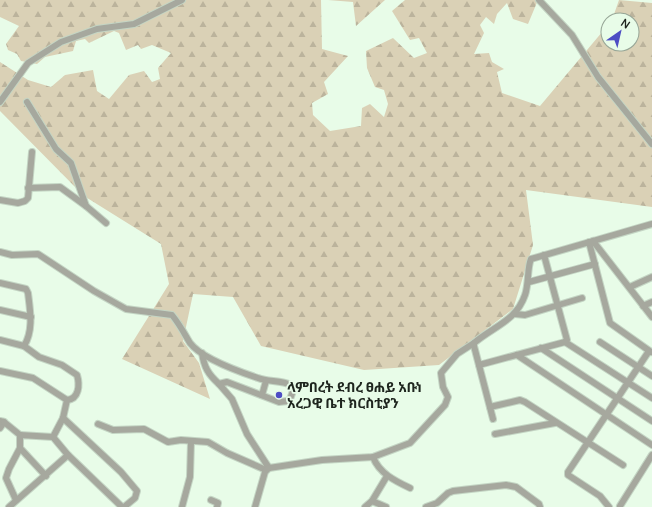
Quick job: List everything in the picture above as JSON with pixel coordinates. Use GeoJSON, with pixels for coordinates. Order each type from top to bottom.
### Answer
{"type":"FeatureCollection","features":[{"type":"Feature","properties":{"kind":"street"},"geometry":{"type":"LineString","coordinates":[[0,102],[28,63],[61,42],[97,29],[134,24],[182,0]]}},
{"type":"Feature","properties":{"kind":"street"},"geometry":{"type":"LineString","coordinates":[[539,0],[572,36],[598,77],[652,144]]}},
{"type":"Feature","properties":{"kind":"street"},"geometry":{"type":"LineString","coordinates":[[27,102],[56,149],[71,163],[86,206]]}},
{"type":"Feature","properties":{"kind":"street"},"geometry":{"type":"LineString","coordinates":[[0,200],[22,203],[28,198],[32,152]]}},
{"type":"Feature","properties":{"kind":"street"},"geometry":{"type":"LineString","coordinates":[[28,188],[60,187],[106,223]]}},
{"type":"Feature","properties":{"kind":"street"},"geometry":{"type":"LineString","coordinates":[[98,424],[113,430],[144,429],[168,442],[208,442],[227,453],[267,469],[322,460],[373,457],[410,444],[445,406],[448,397],[441,373],[457,354],[515,314],[525,297],[529,282],[531,259],[652,224]]}},
{"type":"Feature","properties":{"kind":"street"},"geometry":{"type":"LineString","coordinates":[[591,241],[595,264],[610,323],[650,352],[617,398],[568,472],[568,475],[600,496],[609,507],[621,506],[652,455]]}},
{"type":"Feature","properties":{"kind":"street"},"geometry":{"type":"LineString","coordinates":[[591,241],[630,287],[652,317]]}},
{"type":"Feature","properties":{"kind":"street"},"geometry":{"type":"LineString","coordinates":[[0,252],[12,255],[38,254],[94,291],[126,309],[172,315],[182,327],[191,344],[202,353],[266,381],[291,385],[292,392],[291,398],[288,401],[280,402],[227,382],[219,384]]}},
{"type":"Feature","properties":{"kind":"street"},"geometry":{"type":"LineString","coordinates":[[544,255],[567,340],[565,342]]}},
{"type":"Feature","properties":{"kind":"street"},"geometry":{"type":"LineString","coordinates":[[529,282],[595,264]]}},
{"type":"Feature","properties":{"kind":"street"},"geometry":{"type":"LineString","coordinates":[[630,287],[652,277]]}},
{"type":"Feature","properties":{"kind":"street"},"geometry":{"type":"LineString","coordinates":[[0,283],[26,289],[28,292],[31,317],[27,340],[24,346]]}},
{"type":"Feature","properties":{"kind":"street"},"geometry":{"type":"LineString","coordinates":[[515,314],[525,315],[582,298]]}},
{"type":"Feature","properties":{"kind":"street"},"geometry":{"type":"LineString","coordinates":[[643,306],[652,302]]}},
{"type":"Feature","properties":{"kind":"street"},"geometry":{"type":"LineString","coordinates":[[0,310],[31,317]]}},
{"type":"Feature","properties":{"kind":"street"},"geometry":{"type":"LineString","coordinates":[[0,340],[24,346],[39,357],[62,365],[77,375],[77,392],[73,398],[67,400]]}},
{"type":"Feature","properties":{"kind":"street"},"geometry":{"type":"LineString","coordinates":[[479,365],[565,342],[652,398]]}},
{"type":"Feature","properties":{"kind":"street"},"geometry":{"type":"LineString","coordinates":[[600,342],[652,376]]}},
{"type":"Feature","properties":{"kind":"street"},"geometry":{"type":"LineString","coordinates":[[474,343],[493,419]]}},
{"type":"Feature","properties":{"kind":"street"},"geometry":{"type":"LineString","coordinates":[[541,348],[652,421]]}},
{"type":"Feature","properties":{"kind":"street"},"geometry":{"type":"LineString","coordinates":[[202,353],[206,370],[232,399],[247,434],[267,469],[255,507]]}},
{"type":"Feature","properties":{"kind":"street"},"geometry":{"type":"LineString","coordinates":[[517,355],[652,444]]}},
{"type":"Feature","properties":{"kind":"street"},"geometry":{"type":"LineString","coordinates":[[0,371],[34,378],[67,400]]}},
{"type":"Feature","properties":{"kind":"street"},"geometry":{"type":"LineString","coordinates":[[262,395],[266,381]]}},
{"type":"Feature","properties":{"kind":"street"},"geometry":{"type":"LineString","coordinates":[[53,437],[63,418],[67,400]]}},
{"type":"Feature","properties":{"kind":"street"},"geometry":{"type":"LineString","coordinates":[[490,407],[520,400],[526,402],[555,423],[588,442],[623,466]]}},
{"type":"Feature","properties":{"kind":"street"},"geometry":{"type":"LineString","coordinates":[[0,428],[2,422],[20,435],[53,437],[68,455],[123,507],[135,498],[136,491],[121,472],[63,418]]}},
{"type":"Feature","properties":{"kind":"street"},"geometry":{"type":"LineString","coordinates":[[495,434],[555,423]]}},
{"type":"Feature","properties":{"kind":"street"},"geometry":{"type":"LineString","coordinates":[[16,500],[6,478],[8,469],[20,448],[20,435]]}},
{"type":"Feature","properties":{"kind":"street"},"geometry":{"type":"LineString","coordinates":[[182,507],[190,477],[191,441]]}},
{"type":"Feature","properties":{"kind":"street"},"geometry":{"type":"LineString","coordinates":[[20,448],[46,476]]}},
{"type":"Feature","properties":{"kind":"street"},"geometry":{"type":"LineString","coordinates":[[9,507],[46,476],[68,455]]}},
{"type":"Feature","properties":{"kind":"street"},"geometry":{"type":"LineString","coordinates":[[373,457],[376,464],[387,476],[410,488]]}},
{"type":"Feature","properties":{"kind":"street"},"geometry":{"type":"LineString","coordinates":[[365,507],[372,501],[387,476]]}},
{"type":"Feature","properties":{"kind":"street"},"geometry":{"type":"LineString","coordinates":[[426,507],[437,503],[448,493],[453,491],[506,485],[520,490],[539,504],[540,507]]}},
{"type":"Feature","properties":{"kind":"street"},"geometry":{"type":"LineString","coordinates":[[211,500],[218,503],[218,507]]}},
{"type":"Feature","properties":{"kind":"street"},"geometry":{"type":"LineString","coordinates":[[372,501],[386,507]]}},
{"type":"Feature","properties":{"kind":"green space"},"geometry":{"type":"Polygon","coordinates":[[[0,0],[321,0],[322,49],[348,56],[324,82],[328,94],[312,103],[313,115],[330,131],[361,126],[362,108],[370,104],[384,117],[388,104],[384,90],[375,87],[367,68],[366,51],[393,38],[414,58],[427,53],[419,38],[410,40],[392,11],[405,0],[538,0],[528,24],[513,19],[507,3],[497,14],[494,24],[486,17],[480,25],[484,33],[474,54],[489,53],[492,62],[504,69],[497,72],[502,93],[540,106],[600,35],[600,52],[640,52],[640,12],[615,12],[619,0],[652,3],[652,207],[526,190],[533,245],[513,309],[439,365],[364,370],[261,346],[233,297],[193,294],[183,341],[199,363],[210,399],[122,359],[169,284],[161,244],[84,196],[0,111],[0,62],[28,80],[51,87],[65,75],[93,70],[97,91],[109,99],[129,75],[144,71],[152,82],[160,79],[158,68],[171,53],[152,45],[141,49],[138,45],[126,50],[119,33],[114,31],[89,43],[85,39],[76,41],[73,51],[45,57],[37,64],[21,61],[17,54],[8,50],[6,44],[19,26],[0,17],[0,0]]]}},
{"type":"Feature","properties":{"kind":"green space"},"geometry":{"type":"Polygon","coordinates":[[[328,0],[385,0],[356,26],[353,2],[328,0]]]}},
{"type":"Feature","properties":{"kind":"place","name":"ላምበረት ደብረ ፀሐይ አቡነ አረጋዊ ቤተ ክርስቲያን"},"geometry":{"type":"Point","coordinates":[279,395]}}]}
